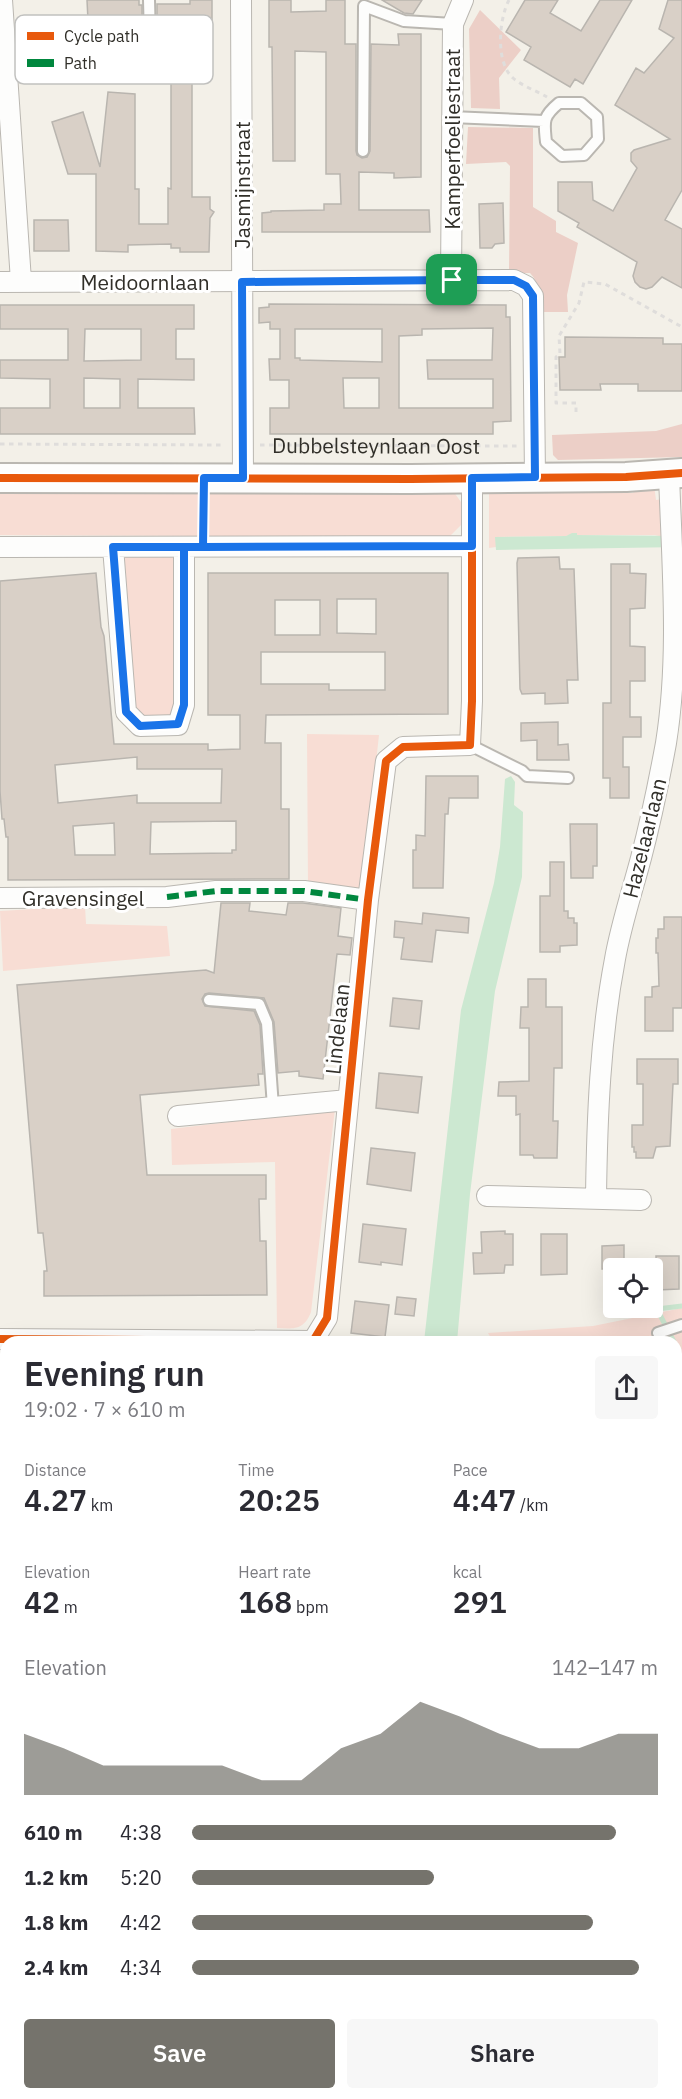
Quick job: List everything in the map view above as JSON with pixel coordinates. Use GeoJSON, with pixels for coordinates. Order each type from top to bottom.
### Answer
{"type":"FeatureCollection","features":[{"type":"Feature","properties":{"kind":"street"},"geometry":{"type":"LineString","coordinates":[[2,0],[21,281]]}},
{"type":"Feature","properties":{"kind":"street","name":"Jasmijnstraat"},"geometry":{"type":"LineString","coordinates":[[241,0],[243,478]]}},
{"type":"Feature","properties":{"kind":"street","name":"Kamperfoeliestraat"},"geometry":{"type":"LineString","coordinates":[[452,280],[453,24],[463,0]]}},
{"type":"Feature","properties":{"kind":"street","name":"Meidoornlaan"},"geometry":{"type":"LineString","coordinates":[[0,282],[514,280],[526,286],[533,296],[535,477]]}},
{"type":"Feature","properties":{"kind":"street","name":"Dubbelsteynlaan Oost"},"geometry":{"type":"LineString","coordinates":[[0,478],[472,478],[676,474]]}},
{"type":"Feature","properties":{"kind":"street","name":"Hazelaarlaan"},"geometry":{"type":"LineString","coordinates":[[596,1198],[598,1096],[606,1009],[625,913],[641,856],[666,741],[673,681],[674,588],[671,542],[676,474]]}},
{"type":"Feature","properties":{"kind":"street"},"geometry":{"type":"LineString","coordinates":[[470,746],[472,478]]}},
{"type":"Feature","properties":{"kind":"street"},"geometry":{"type":"LineString","coordinates":[[0,547],[472,546]]}},
{"type":"Feature","properties":{"kind":"street"},"geometry":{"type":"LineString","coordinates":[[113,547],[126,712],[140,726],[178,724],[184,705],[194,547]]}},
{"type":"Feature","properties":{"kind":"street","name":"Lindelaan"},"geometry":{"type":"LineString","coordinates":[[316,1336],[327,1318],[368,900],[386,761],[403,747],[470,746]]}},
{"type":"Feature","properties":{"kind":"street","name":"Gravensingel"},"geometry":{"type":"LineString","coordinates":[[0,898],[167,897],[216,891],[304,891],[368,900]]}},
{"type":"Feature","properties":{"kind":"street","name":"Lindelaan"},"geometry":{"type":"LineString","coordinates":[[178,1116],[348,1100]]}},
{"type":"Feature","properties":{"kind":"street"},"geometry":{"type":"LineString","coordinates":[[488,1196],[641,1200]]}},
{"type":"Feature","properties":{"kind":"lane"},"geometry":{"type":"LineString","coordinates":[[149,0],[149,15]]}},
{"type":"Feature","properties":{"kind":"lane"},"geometry":{"type":"LineString","coordinates":[[363,151],[364,6],[404,21],[453,24]]}},
{"type":"Feature","properties":{"kind":"lane"},"geometry":{"type":"LineString","coordinates":[[581,103],[597,117],[598,139],[584,154],[562,156],[546,142],[544,121],[550,111],[559,104],[581,103]]}},
{"type":"Feature","properties":{"kind":"lane"},"geometry":{"type":"LineString","coordinates":[[451,117],[544,121]]}},
{"type":"Feature","properties":{"kind":"lane"},"geometry":{"type":"LineString","coordinates":[[470,746],[522,771],[527,776],[568,778]]}},
{"type":"Feature","properties":{"kind":"lane"},"geometry":{"type":"LineString","coordinates":[[209,999],[259,1004],[267,1023],[273,1107]]}},
{"type":"Feature","properties":{"kind":"lane"},"geometry":{"type":"LineString","coordinates":[[658,1333],[678,1325]]}},
{"type":"Feature","properties":{"kind":"path"},"geometry":{"type":"LineString","coordinates":[[509,0],[502,24],[500,42],[503,60],[512,78],[559,104]]}},
{"type":"Feature","properties":{"kind":"path"},"geometry":{"type":"LineString","coordinates":[[576,412],[576,403],[556,403],[556,357],[560,354],[559,336],[579,303],[584,282],[605,284],[682,327]]}},
{"type":"Feature","properties":{"kind":"path"},"geometry":{"type":"LineString","coordinates":[[194,547],[204,478]]}},
{"type":"Feature","properties":{"kind":"shaded area"},"geometry":{"type":"Polygon","coordinates":[[[480,10],[521,50],[499,78],[500,109],[471,108],[469,29],[480,10]]]}},
{"type":"Feature","properties":{"kind":"shaded area"},"geometry":{"type":"Polygon","coordinates":[[[468,127],[533,128],[533,207],[556,221],[556,232],[578,243],[567,295],[568,312],[542,312],[538,286],[530,273],[509,273],[510,166],[506,162],[466,164],[468,127]]]}},
{"type":"Feature","properties":{"kind":"shaded area"},"geometry":{"type":"Polygon","coordinates":[[[682,424],[682,457],[558,460],[553,455],[552,435],[656,431],[682,424]]]}},
{"type":"Feature","properties":{"kind":"shaded area"},"geometry":{"type":"Polygon","coordinates":[[[654,485],[656,500],[662,499],[663,537],[655,535],[577,535],[577,533],[566,536],[496,537],[496,547],[489,548],[489,494],[492,486],[522,487],[528,493],[563,493],[567,487],[578,486],[583,493],[633,493],[638,486],[654,485]]]}},
{"type":"Feature","properties":{"kind":"shaded area"},"geometry":{"type":"Polygon","coordinates":[[[0,489],[453,491],[461,502],[462,524],[450,536],[408,537],[0,535],[0,489]]]}},
{"type":"Feature","properties":{"kind":"shaded area"},"geometry":{"type":"Polygon","coordinates":[[[577,533],[577,535],[682,536],[682,547],[496,550],[495,537],[566,536],[577,533]]]}},
{"type":"Feature","properties":{"kind":"shaded area"},"geometry":{"type":"Polygon","coordinates":[[[123,556],[177,556],[181,706],[173,717],[148,717],[135,712],[123,556]]]}},
{"type":"Feature","properties":{"kind":"shaded area"},"geometry":{"type":"Polygon","coordinates":[[[307,734],[379,735],[362,889],[308,887],[307,734]]]}},
{"type":"Feature","properties":{"kind":"shaded area"},"geometry":{"type":"Polygon","coordinates":[[[511,776],[515,782],[514,805],[523,812],[522,877],[495,991],[470,1194],[458,1336],[425,1336],[461,1010],[494,883],[500,847],[505,779],[511,776]]]}},
{"type":"Feature","properties":{"kind":"shaded area"},"geometry":{"type":"Polygon","coordinates":[[[85,906],[86,924],[167,926],[170,956],[3,971],[0,911],[85,906]]]}},
{"type":"Feature","properties":{"kind":"shaded area"},"geometry":{"type":"Polygon","coordinates":[[[335,1109],[311,1312],[305,1322],[298,1327],[277,1328],[275,1162],[172,1165],[171,1129],[335,1109]]]}},
{"type":"Feature","properties":{"kind":"shaded area"},"geometry":{"type":"Polygon","coordinates":[[[682,1308],[682,1336],[490,1336],[488,1333],[593,1326],[633,1318],[663,1318],[663,1312],[682,1308]]]}},
{"type":"Feature","properties":{"kind":"building"},"geometry":{"type":"Polygon","coordinates":[[[87,0],[139,0],[139,5],[142,5],[142,15],[88,15],[87,0]]]}},
{"type":"Feature","properties":{"kind":"building"},"geometry":{"type":"Polygon","coordinates":[[[190,0],[212,0],[212,15],[157,15],[157,4],[190,4],[190,0]]]}},
{"type":"Feature","properties":{"kind":"building"},"geometry":{"type":"Polygon","coordinates":[[[269,0],[291,0],[291,12],[326,11],[326,0],[345,0],[345,44],[356,44],[356,151],[357,155],[362,158],[367,157],[370,151],[371,44],[399,45],[398,34],[421,34],[421,177],[394,178],[394,173],[359,172],[359,210],[429,210],[430,232],[262,232],[262,213],[324,210],[324,204],[341,204],[340,174],[326,174],[326,52],[295,51],[295,161],[273,161],[272,47],[269,47],[269,0]]]}},
{"type":"Feature","properties":{"kind":"building"},"geometry":{"type":"Polygon","coordinates":[[[382,0],[422,0],[413,14],[404,13],[382,0]]]}},
{"type":"Feature","properties":{"kind":"building"},"geometry":{"type":"Polygon","coordinates":[[[525,0],[558,0],[550,13],[581,31],[600,0],[632,0],[583,84],[575,79],[570,87],[524,60],[531,47],[506,32],[525,0]]]}},
{"type":"Feature","properties":{"kind":"building"},"geometry":{"type":"Polygon","coordinates":[[[668,0],[682,0],[682,190],[665,220],[682,229],[682,288],[662,277],[652,287],[646,289],[635,282],[633,276],[637,262],[577,227],[579,223],[558,211],[558,182],[592,182],[593,200],[613,211],[637,168],[631,161],[631,153],[634,150],[670,139],[615,105],[636,68],[644,73],[674,38],[659,29],[668,0]]]}},
{"type":"Feature","properties":{"kind":"building"},"geometry":{"type":"Polygon","coordinates":[[[171,84],[192,84],[192,197],[210,197],[210,209],[214,212],[210,218],[209,252],[180,252],[180,248],[171,248],[171,244],[128,245],[128,252],[96,251],[96,174],[68,174],[52,122],[83,112],[100,167],[108,92],[135,94],[135,189],[139,189],[139,224],[168,224],[168,188],[171,189],[171,84]]]}},
{"type":"Feature","properties":{"kind":"building"},"geometry":{"type":"Polygon","coordinates":[[[503,203],[504,243],[495,244],[492,248],[480,248],[479,204],[503,203]]]}},
{"type":"Feature","properties":{"kind":"building"},"geometry":{"type":"Polygon","coordinates":[[[34,220],[68,220],[69,251],[34,251],[34,220]]]}},
{"type":"Feature","properties":{"kind":"building"},"geometry":{"type":"Polygon","coordinates":[[[269,304],[506,305],[506,317],[510,317],[511,421],[493,422],[493,434],[270,434],[270,408],[289,408],[289,380],[270,380],[269,359],[280,359],[280,329],[270,329],[270,322],[259,323],[259,308],[269,307],[269,304]],[[493,328],[422,329],[422,335],[399,336],[399,408],[493,408],[493,379],[428,379],[427,360],[492,360],[493,328]],[[295,329],[295,358],[300,358],[300,360],[382,362],[382,329],[295,329]],[[343,378],[344,408],[379,408],[379,378],[343,378]]]}},
{"type":"Feature","properties":{"kind":"building"},"geometry":{"type":"Polygon","coordinates":[[[0,305],[194,305],[194,329],[176,329],[176,359],[194,359],[194,380],[138,379],[138,408],[194,408],[195,434],[0,434],[0,408],[50,408],[50,379],[0,378],[0,360],[68,360],[68,329],[0,329],[0,305]],[[85,329],[84,361],[141,360],[141,329],[85,329]],[[84,378],[84,408],[120,408],[120,379],[84,378]]]}},
{"type":"Feature","properties":{"kind":"building"},"geometry":{"type":"Polygon","coordinates":[[[565,337],[663,338],[663,344],[682,344],[682,391],[638,391],[638,384],[600,384],[601,390],[560,390],[559,357],[565,357],[565,337]]]}},
{"type":"Feature","properties":{"kind":"building"},"geometry":{"type":"Polygon","coordinates":[[[559,557],[560,569],[574,569],[578,680],[567,680],[568,703],[545,704],[545,693],[522,694],[520,689],[517,563],[518,558],[559,557]]]}},
{"type":"Feature","properties":{"kind":"building"},"geometry":{"type":"Polygon","coordinates":[[[611,564],[630,564],[630,573],[646,574],[645,608],[630,609],[630,646],[645,647],[645,681],[630,681],[630,717],[641,717],[641,737],[623,737],[623,767],[629,767],[629,798],[610,798],[610,778],[603,778],[603,703],[611,703],[611,564]]]}},
{"type":"Feature","properties":{"kind":"building"},"geometry":{"type":"Polygon","coordinates":[[[96,573],[114,744],[208,744],[208,750],[240,749],[240,715],[208,715],[208,573],[448,573],[448,714],[266,715],[265,743],[281,743],[281,809],[289,809],[289,879],[8,880],[8,837],[6,837],[4,819],[2,819],[0,791],[0,581],[96,573]],[[337,599],[337,633],[376,634],[376,599],[337,599]],[[275,600],[275,635],[320,635],[320,600],[275,600]],[[261,652],[261,684],[329,684],[329,690],[385,690],[385,652],[261,652]],[[137,757],[55,765],[58,803],[137,795],[137,803],[221,803],[222,769],[137,769],[137,757]],[[236,821],[151,822],[150,854],[232,853],[232,850],[236,850],[236,821]],[[114,823],[73,826],[75,855],[115,855],[114,823]]]}},
{"type":"Feature","properties":{"kind":"building"},"geometry":{"type":"Polygon","coordinates":[[[558,722],[558,745],[568,744],[569,760],[537,760],[537,740],[521,741],[521,723],[558,722]]]}},
{"type":"Feature","properties":{"kind":"building"},"geometry":{"type":"Polygon","coordinates":[[[426,776],[478,776],[478,798],[449,798],[448,814],[445,814],[443,888],[413,888],[413,850],[416,850],[416,835],[425,836],[426,776]]]}},
{"type":"Feature","properties":{"kind":"building"},"geometry":{"type":"Polygon","coordinates":[[[570,824],[597,824],[597,866],[593,866],[593,878],[571,878],[570,824]]]}},
{"type":"Feature","properties":{"kind":"building"},"geometry":{"type":"Polygon","coordinates":[[[550,862],[564,862],[564,911],[568,911],[568,918],[574,918],[574,923],[577,923],[577,945],[560,946],[560,952],[540,952],[540,896],[550,896],[550,862]]]}},
{"type":"Feature","properties":{"kind":"building"},"geometry":{"type":"Polygon","coordinates":[[[221,903],[250,903],[249,911],[286,915],[288,903],[341,908],[338,936],[352,938],[350,955],[337,954],[323,1079],[299,1076],[299,1071],[278,1073],[274,1022],[264,998],[209,993],[205,994],[202,999],[205,1006],[254,1011],[260,1025],[263,1074],[258,1074],[259,1085],[140,1095],[147,1175],[266,1175],[266,1199],[259,1199],[260,1241],[266,1241],[267,1295],[44,1296],[44,1271],[47,1271],[43,1233],[38,1233],[17,985],[206,970],[214,973],[221,903]]]}},
{"type":"Feature","properties":{"kind":"building"},"geometry":{"type":"Polygon","coordinates":[[[423,913],[469,918],[468,933],[436,930],[432,962],[401,959],[404,938],[394,937],[395,921],[422,924],[423,913]]]}},
{"type":"Feature","properties":{"kind":"building"},"geometry":{"type":"Polygon","coordinates":[[[664,917],[682,917],[682,1008],[673,1008],[673,1031],[645,1031],[645,997],[652,997],[652,987],[659,986],[656,938],[658,938],[658,929],[664,929],[664,917]]]}},
{"type":"Feature","properties":{"kind":"building"},"geometry":{"type":"Polygon","coordinates":[[[528,979],[546,979],[546,1007],[562,1007],[562,1068],[554,1068],[553,1121],[558,1121],[557,1158],[534,1158],[533,1155],[520,1155],[520,1114],[516,1115],[516,1096],[498,1096],[499,1082],[529,1081],[529,1028],[520,1028],[521,1007],[528,1007],[528,979]]]}},
{"type":"Feature","properties":{"kind":"building"},"geometry":{"type":"Polygon","coordinates":[[[393,998],[422,1001],[419,1029],[390,1026],[393,998]]]}},
{"type":"Feature","properties":{"kind":"building"},"geometry":{"type":"Polygon","coordinates":[[[637,1059],[678,1059],[678,1084],[673,1084],[670,1146],[656,1147],[653,1158],[636,1158],[636,1152],[632,1147],[632,1125],[643,1125],[643,1084],[637,1084],[637,1059]]]}},
{"type":"Feature","properties":{"kind":"building"},"geometry":{"type":"Polygon","coordinates":[[[379,1073],[422,1077],[418,1113],[376,1108],[379,1073]]]}},
{"type":"Feature","properties":{"kind":"building"},"geometry":{"type":"Polygon","coordinates":[[[371,1148],[415,1153],[411,1191],[367,1184],[371,1148]]]}},
{"type":"Feature","properties":{"kind":"building"},"geometry":{"type":"Polygon","coordinates":[[[363,1224],[406,1229],[402,1265],[359,1262],[363,1224]]]}},
{"type":"Feature","properties":{"kind":"building"},"geometry":{"type":"Polygon","coordinates":[[[505,1231],[505,1234],[513,1234],[513,1265],[505,1265],[504,1273],[474,1274],[473,1253],[482,1253],[481,1232],[505,1231]]]}},
{"type":"Feature","properties":{"kind":"building"},"geometry":{"type":"Polygon","coordinates":[[[541,1234],[567,1234],[567,1274],[541,1275],[541,1234]]]}},
{"type":"Feature","properties":{"kind":"building"},"geometry":{"type":"Polygon","coordinates":[[[624,1245],[624,1258],[603,1258],[602,1269],[602,1246],[624,1245]]]}},
{"type":"Feature","properties":{"kind":"building"},"geometry":{"type":"Polygon","coordinates":[[[656,1256],[679,1256],[679,1289],[663,1290],[663,1258],[656,1258],[656,1256]]]}},
{"type":"Feature","properties":{"kind":"building"},"geometry":{"type":"Polygon","coordinates":[[[397,1297],[416,1299],[414,1316],[395,1314],[397,1297]]]}},
{"type":"Feature","properties":{"kind":"building"},"geometry":{"type":"Polygon","coordinates":[[[355,1301],[389,1305],[385,1336],[351,1333],[355,1301]]]}},
{"type":"Feature","properties":{"kind":"waterway"},"geometry":{"type":"LineString","coordinates":[[671,1336],[657,1309],[682,1306]]}},
{"type":"Feature","properties":{"kind":"marked path"},"geometry":{"type":"LineString","coordinates":[[167,897],[216,891],[304,891],[368,900]]}},
{"type":"Feature","properties":{"kind":"cycle path"},"geometry":{"type":"LineString","coordinates":[[0,478],[410,479],[626,477],[682,473]]}},
{"type":"Feature","properties":{"kind":"cycle path"},"geometry":{"type":"LineString","coordinates":[[316,1336],[327,1318],[368,900],[386,761],[403,747],[470,745],[472,478]]}},
{"type":"Feature","properties":{"kind":"route"},"geometry":{"type":"LineString","coordinates":[[452,280],[242,282],[243,478],[204,478],[203,547],[184,547],[113,547],[126,712],[140,726],[178,724],[184,705],[184,547],[203,547],[472,546],[472,478],[535,477],[533,296],[526,286],[514,280],[452,280]]}}]}
